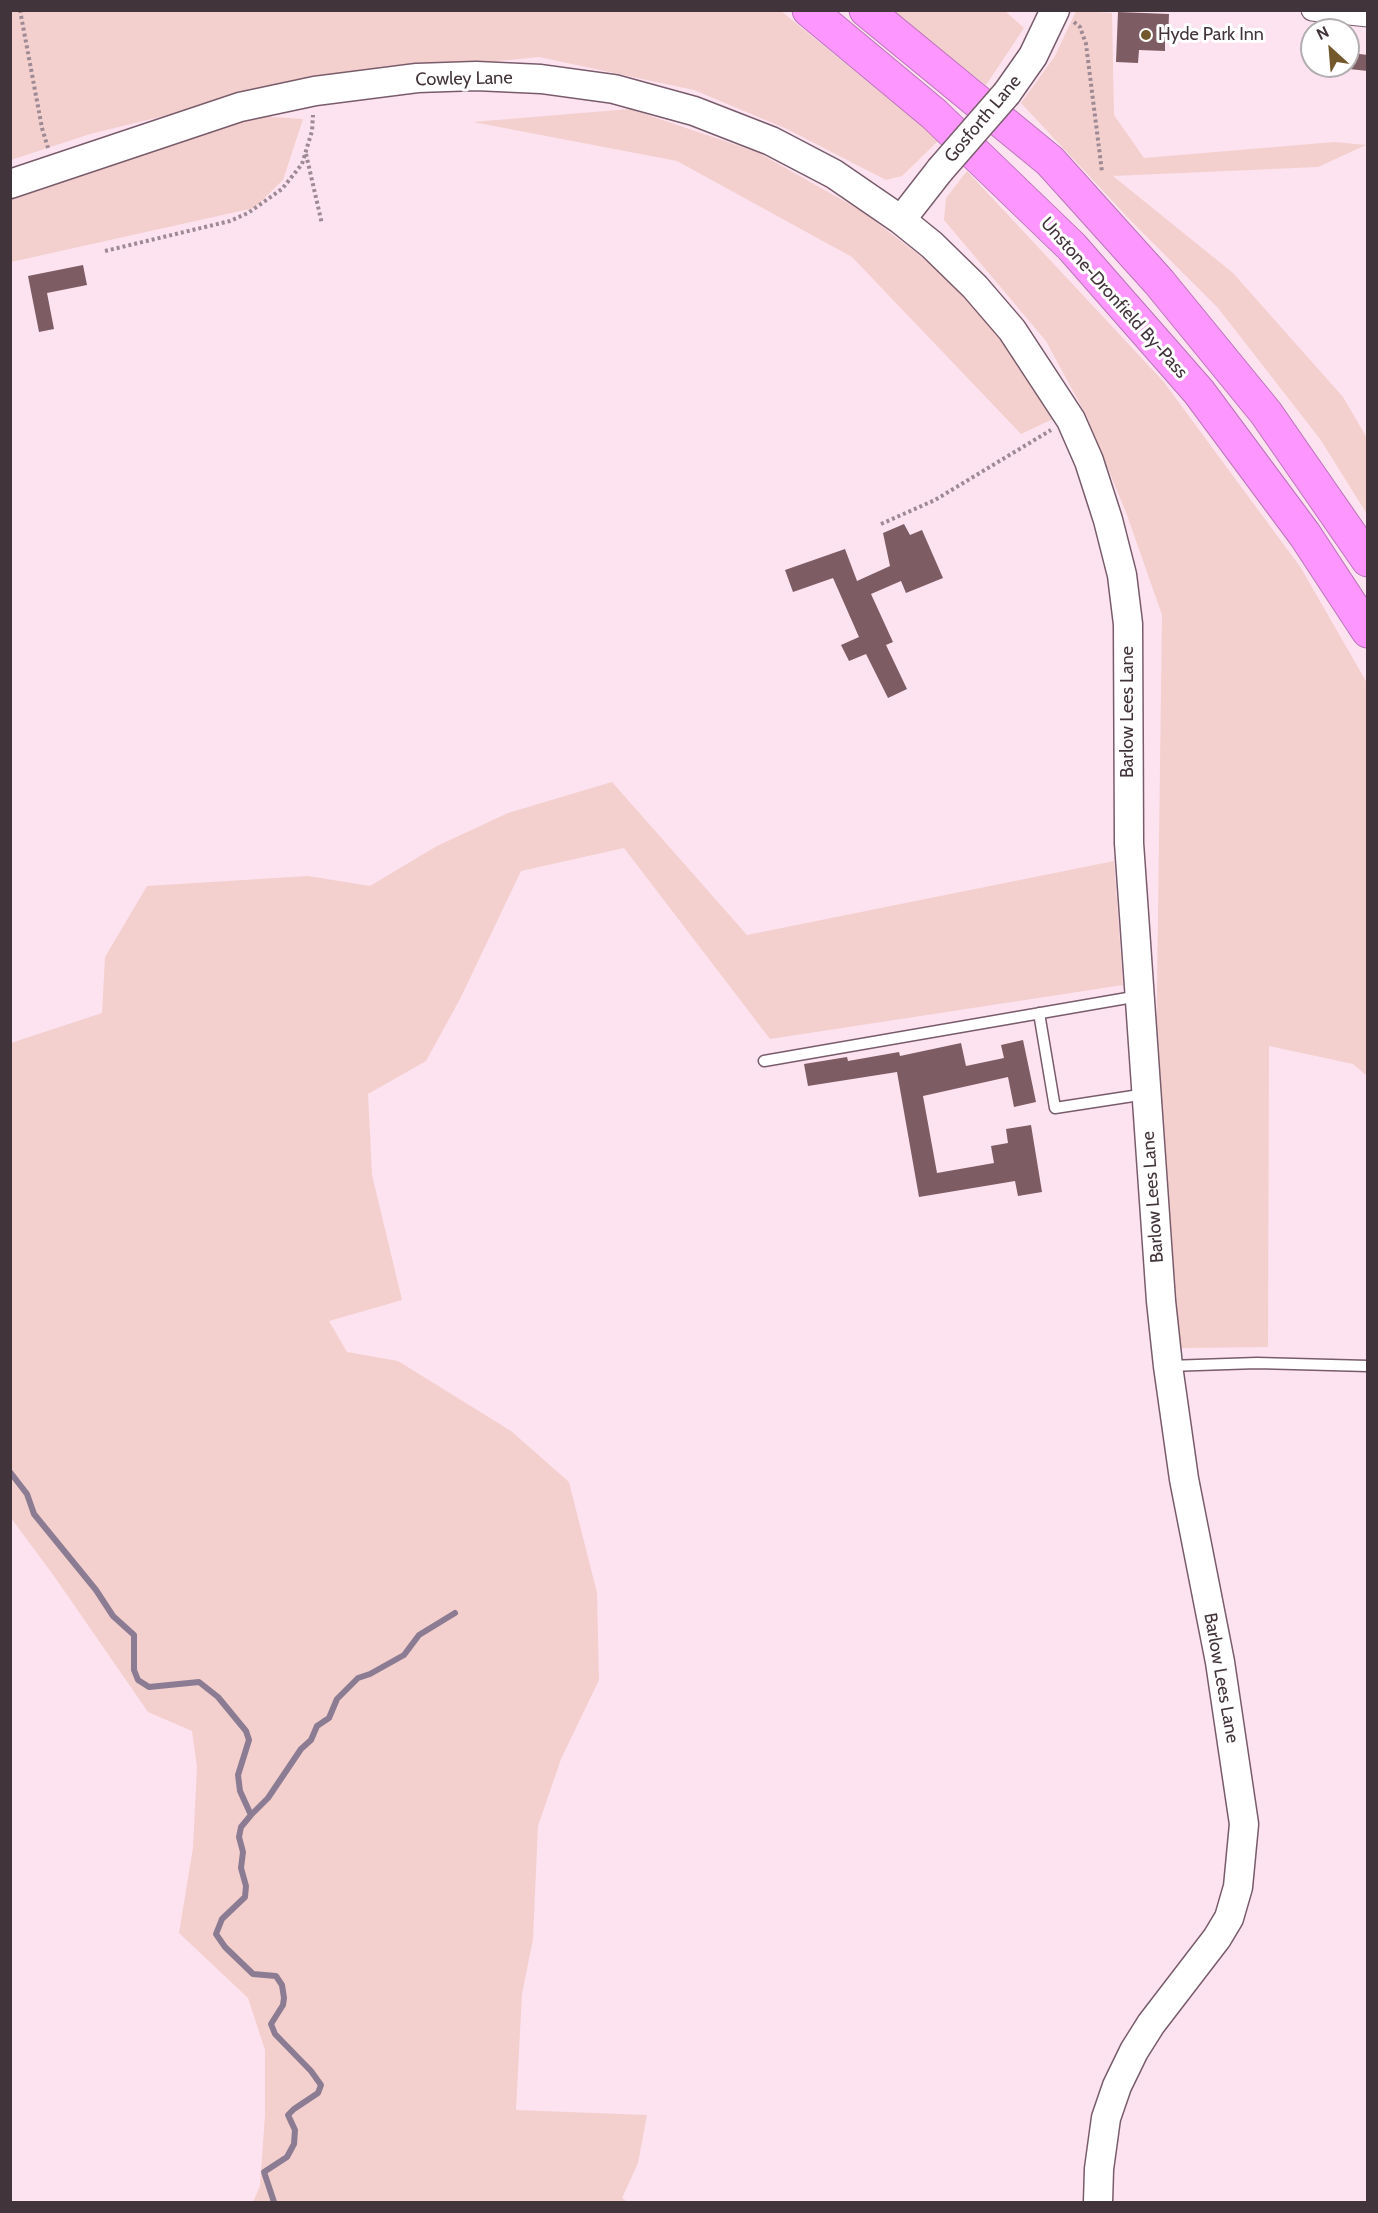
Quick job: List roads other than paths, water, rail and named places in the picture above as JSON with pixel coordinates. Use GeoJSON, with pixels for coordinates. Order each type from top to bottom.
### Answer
{"type":"FeatureCollection","features":[{"type":"Feature","properties":{"kind":"highway","name":"Unstone-Dronfield By-Pass"},"geometry":{"type":"LineString","coordinates":[[809,10],[934,114],[1072,247],[1199,392],[1305,535],[1368,631]]}},
{"type":"Feature","properties":{"kind":"highway"},"geometry":{"type":"LineString","coordinates":[[866,10],[1050,161],[1159,282],[1266,413],[1368,560]]}},
{"type":"Feature","properties":{"kind":"street"},"geometry":{"type":"LineString","coordinates":[[1312,10],[1368,16]]}},
{"type":"Feature","properties":{"kind":"street","name":"Gosforth Lane"},"geometry":{"type":"LineString","coordinates":[[901,220],[940,170],[1007,93],[1061,14]]}},
{"type":"Feature","properties":{"kind":"street","name":"Cowley Lane"},"geometry":{"type":"LineString","coordinates":[[10,184],[240,107],[315,91],[417,78],[476,76],[541,79],[614,89],[694,111],[771,141],[834,174],[901,220]]}},
{"type":"Feature","properties":{"kind":"street","name":"Barlow Lees Lane"},"geometry":{"type":"LineString","coordinates":[[901,220],[932,245],[997,312],[1018,339],[1071,420],[1089,461],[1108,520],[1122,575],[1128,624],[1129,843],[1161,1301],[1184,1479],[1222,1674],[1244,1824],[1238,1887],[1229,1918],[1217,1938],[1151,2024],[1134,2051],[1117,2086],[1106,2118],[1098,2202]]}},
{"type":"Feature","properties":{"kind":"lane"},"geometry":{"type":"LineString","coordinates":[[764,1061],[1140,996]]}},
{"type":"Feature","properties":{"kind":"lane"},"geometry":{"type":"LineString","coordinates":[[1039,1013],[1055,1108],[1146,1094]]}},
{"type":"Feature","properties":{"kind":"lane"},"geometry":{"type":"LineString","coordinates":[[1168,1366],[1257,1363],[1368,1366]]}},
{"type":"Feature","properties":{"kind":"waterway"},"geometry":{"type":"LineString","coordinates":[[10,1472],[27,1494],[34,1514],[96,1590],[113,1616],[134,1635],[134,1670],[138,1680],[149,1687],[199,1682],[218,1697],[246,1731],[249,1740],[238,1775],[240,1791],[251,1815],[241,1827],[239,1837],[243,1852],[241,1868],[246,1886],[245,1897],[222,1919],[216,1934],[225,1947],[253,1974],[276,1976],[282,1985],[284,1998],[283,2005],[271,2024],[275,2034],[311,2071],[321,2085],[318,2093],[288,2115],[295,2130],[294,2144],[287,2157],[264,2172],[274,2202]]}},
{"type":"Feature","properties":{"kind":"waterway"},"geometry":{"type":"LineString","coordinates":[[251,1815],[268,1798],[301,1749],[311,1740],[317,1726],[329,1718],[337,1699],[358,1678],[404,1655],[419,1635],[455,1613]]}},
{"type":"Feature","properties":{"kind":"place","name":"Hyde Park Inn"},"geometry":{"type":"Point","coordinates":[1146,35]}}]}
